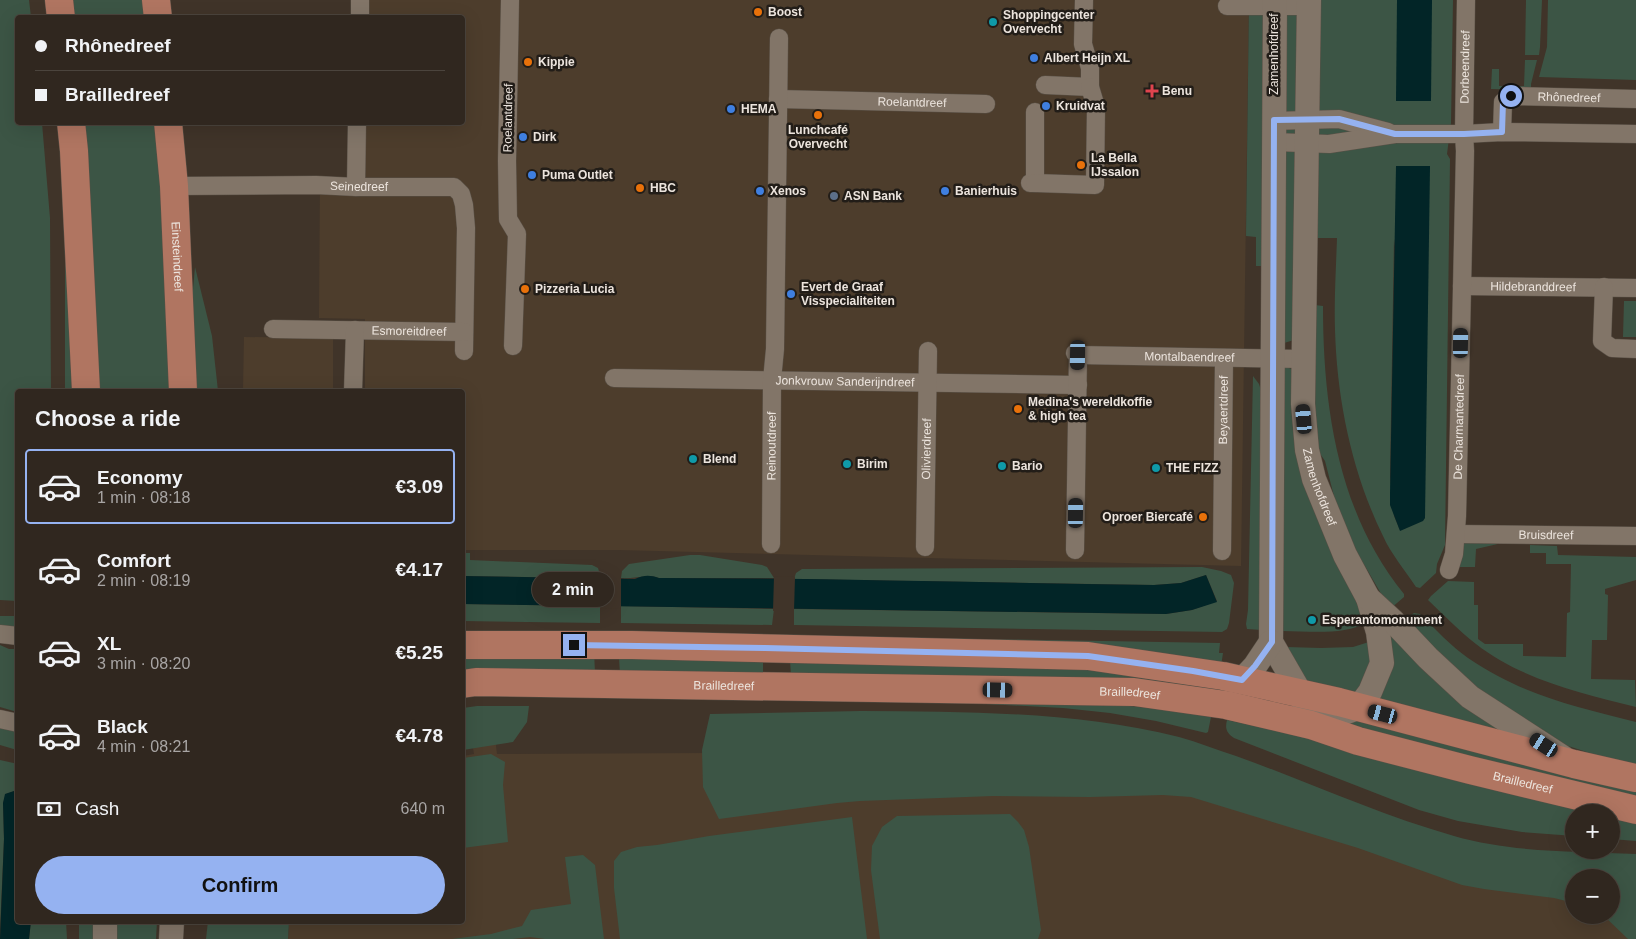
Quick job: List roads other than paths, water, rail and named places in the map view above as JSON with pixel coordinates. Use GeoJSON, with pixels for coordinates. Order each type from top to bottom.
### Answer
{"type":"FeatureCollection","features":[{"type":"Feature","properties":{"kind":"main road"},"geometry":{"type":"LineString","coordinates":[[59,0],[61,15]]}},
{"type":"Feature","properties":{"kind":"main road"},"geometry":{"type":"LineString","coordinates":[[156,0],[158,15]]}},
{"type":"Feature","properties":{"kind":"main road"},"geometry":{"type":"LineString","coordinates":[[71,125],[86,389]]}},
{"type":"Feature","properties":{"kind":"main road","name":"Einsteindreef"},"geometry":{"type":"LineString","coordinates":[[168,125],[174,186],[183,389]]}},
{"type":"Feature","properties":{"kind":"main road"},"geometry":{"type":"LineString","coordinates":[[465,645],[611,644],[1088,656],[1242,680],[1339,702],[1574,764],[1636,778]]}},
{"type":"Feature","properties":{"kind":"main road"},"geometry":{"type":"LineString","coordinates":[[610,685],[611,644]]}},
{"type":"Feature","properties":{"kind":"main road","name":"Brailledreef"},"geometry":{"type":"LineString","coordinates":[[465,684],[476,682],[1134,692],[1226,705],[1311,725],[1358,741],[1461,768],[1636,810]]}},
{"type":"Feature","properties":{"kind":"street"},"geometry":{"type":"LineString","coordinates":[[360,0],[360,15]]}},
{"type":"Feature","properties":{"kind":"street","name":"Roelantdreef"},"geometry":{"type":"LineString","coordinates":[[510,0],[507,161],[508,218],[517,234],[513,346]]}},
{"type":"Feature","properties":{"kind":"street"},"geometry":{"type":"LineString","coordinates":[[1036,112],[1032,183],[1095,185],[1096,107],[1090,87],[1090,68],[1083,44],[1084,0]]}},
{"type":"Feature","properties":{"kind":"street","name":"Dorbeendreef"},"geometry":{"type":"LineString","coordinates":[[1464,134],[1466,0]]}},
{"type":"Feature","properties":{"kind":"street","name":"Zamenhofdreef"},"geometry":{"type":"LineString","coordinates":[[1275,3],[1272,642],[1301,694],[1311,725]]}},
{"type":"Feature","properties":{"kind":"street","name":"Zamenhofdreef"},"geometry":{"type":"LineString","coordinates":[[1227,6],[1309,3],[1303,404],[1307,450],[1314,479],[1345,554],[1368,598],[1378,632],[1382,663],[1370,692],[1358,708]]}},
{"type":"Feature","properties":{"kind":"street"},"geometry":{"type":"LineString","coordinates":[[778,100],[779,38]]}},
{"type":"Feature","properties":{"kind":"street"},"geometry":{"type":"LineString","coordinates":[[1045,85],[1090,87]]}},
{"type":"Feature","properties":{"kind":"street","name":"Rhônedreef"},"geometry":{"type":"LineString","coordinates":[[1502,132],[1503,102],[1511,96],[1636,99]]}},
{"type":"Feature","properties":{"kind":"street","name":"Roelantdreef"},"geometry":{"type":"LineString","coordinates":[[778,100],[986,104]]}},
{"type":"Feature","properties":{"kind":"street","name":"Reinoutdreef"},"geometry":{"type":"LineString","coordinates":[[772,544],[772,380],[778,100]]}},
{"type":"Feature","properties":{"kind":"street"},"geometry":{"type":"LineString","coordinates":[[1308,132],[1339,119],[1395,134]]}},
{"type":"Feature","properties":{"kind":"street"},"geometry":{"type":"LineString","coordinates":[[356,187],[358,125]]}},
{"type":"Feature","properties":{"kind":"street"},"geometry":{"type":"LineString","coordinates":[[1274,131],[1308,132],[1338,143],[1395,134],[1502,132],[1636,134]]}},
{"type":"Feature","properties":{"kind":"street","name":"De Charmantedreef"},"geometry":{"type":"LineString","coordinates":[[1449,570],[1454,554],[1456,534],[1464,134]]}},
{"type":"Feature","properties":{"kind":"street","name":"Seinedreef"},"geometry":{"type":"LineString","coordinates":[[174,186],[316,185],[454,187],[461,194],[464,205],[466,272]]}},
{"type":"Feature","properties":{"kind":"street","name":"Esmoreitdreef"},"geometry":{"type":"LineString","coordinates":[[464,351],[466,272]]}},
{"type":"Feature","properties":{"kind":"street","name":"Hildebranddreef"},"geometry":{"type":"LineString","coordinates":[[1462,286],[1636,288]]}},
{"type":"Feature","properties":{"kind":"street"},"geometry":{"type":"LineString","coordinates":[[1604,287],[1602,341],[1612,348],[1636,349]]}},
{"type":"Feature","properties":{"kind":"street","name":"Esmoreitdreef"},"geometry":{"type":"LineString","coordinates":[[273,329],[464,332]]}},
{"type":"Feature","properties":{"kind":"street","name":"Esmoreitdreef"},"geometry":{"type":"LineString","coordinates":[[352,389],[355,330]]}},
{"type":"Feature","properties":{"kind":"street","name":"Olivierdreef"},"geometry":{"type":"LineString","coordinates":[[925,547],[928,351]]}},
{"type":"Feature","properties":{"kind":"street","name":"Montalbaendreef"},"geometry":{"type":"LineString","coordinates":[[1078,385],[1076,354],[1303,359]]}},
{"type":"Feature","properties":{"kind":"street","name":"Beyaertdreef"},"geometry":{"type":"LineString","coordinates":[[1222,552],[1224,358]]}},
{"type":"Feature","properties":{"kind":"street","name":"Jonkvrouw Sanderijndreef"},"geometry":{"type":"LineString","coordinates":[[614,378],[1078,385]]}},
{"type":"Feature","properties":{"kind":"street"},"geometry":{"type":"LineString","coordinates":[[1075,550],[1078,385]]}},
{"type":"Feature","properties":{"kind":"street","name":"Bruisdreef"},"geometry":{"type":"LineString","coordinates":[[1456,534],[1636,536]]}},
{"type":"Feature","properties":{"kind":"street","name":"Zamenhofdreef"},"geometry":{"type":"LineString","coordinates":[[1368,598],[1470,697],[1574,764]]}},
{"type":"Feature","properties":{"kind":"street"},"geometry":{"type":"LineString","coordinates":[[0,634],[15,636]]}},
{"type":"Feature","properties":{"kind":"street"},"geometry":{"type":"LineString","coordinates":[[1242,680],[1255,666],[1272,642]]}},
{"type":"Feature","properties":{"kind":"street"},"geometry":{"type":"LineString","coordinates":[[1311,725],[1358,708]]}},
{"type":"Feature","properties":{"kind":"street"},"geometry":{"type":"LineString","coordinates":[[0,719],[15,722]]}},
{"type":"Feature","properties":{"kind":"street"},"geometry":{"type":"LineString","coordinates":[[105,924],[105,939]]}},
{"type":"Feature","properties":{"kind":"street"},"geometry":{"type":"LineString","coordinates":[[171,939],[172,924]]}},
{"type":"Feature","properties":{"kind":"water"},"geometry":{"type":"Polygon","coordinates":[[[1397,0],[1432,0],[1431,101],[1396,101],[1397,0]]]}},
{"type":"Feature","properties":{"kind":"water"},"geometry":{"type":"Polygon","coordinates":[[[1396,166],[1430,166],[1425,518],[1423,521],[1400,531],[1390,505],[1396,166]]]}},
{"type":"Feature","properties":{"kind":"water"},"geometry":{"type":"Polygon","coordinates":[[[1206,575],[1217,602],[1192,610],[1166,614],[465,604],[465,576],[635,579],[653,576],[659,578],[1154,585],[1181,583],[1206,575]]]}},
{"type":"Feature","properties":{"kind":"water"},"geometry":{"type":"Polygon","coordinates":[[[15,791],[15,924],[31,924],[29,939],[0,939],[4,839],[3,803],[5,794],[15,791]]]}},
{"type":"Feature","properties":{"kind":"place","name":"Boost"},"geometry":{"type":"Point","coordinates":[758,12]}},
{"type":"Feature","properties":{"kind":"place","name":"Shoppingcenter Overvecht"},"geometry":{"type":"Point","coordinates":[993,22]}},
{"type":"Feature","properties":{"kind":"place","name":"Albert Heijn XL"},"geometry":{"type":"Point","coordinates":[1034,58]}},
{"type":"Feature","properties":{"kind":"place","name":"Kippie"},"geometry":{"type":"Point","coordinates":[528,62]}},
{"type":"Feature","properties":{"kind":"place","name":"Benu"},"geometry":{"type":"Point","coordinates":[1152,91]}},
{"type":"Feature","properties":{"kind":"place","name":"Kruidvat"},"geometry":{"type":"Point","coordinates":[1046,106]}},
{"type":"Feature","properties":{"kind":"place","name":"HEMA"},"geometry":{"type":"Point","coordinates":[731,109]}},
{"type":"Feature","properties":{"kind":"place","name":"Lunchcafé Overvecht"},"geometry":{"type":"Point","coordinates":[818,115]}},
{"type":"Feature","properties":{"kind":"place","name":"Dirk"},"geometry":{"type":"Point","coordinates":[523,137]}},
{"type":"Feature","properties":{"kind":"place","name":"La Bella IJssalon"},"geometry":{"type":"Point","coordinates":[1081,165]}},
{"type":"Feature","properties":{"kind":"place","name":"Puma Outlet"},"geometry":{"type":"Point","coordinates":[532,175]}},
{"type":"Feature","properties":{"kind":"place","name":"HBC"},"geometry":{"type":"Point","coordinates":[640,188]}},
{"type":"Feature","properties":{"kind":"place","name":"Xenos"},"geometry":{"type":"Point","coordinates":[760,191]}},
{"type":"Feature","properties":{"kind":"place","name":"Banierhuis"},"geometry":{"type":"Point","coordinates":[945,191]}},
{"type":"Feature","properties":{"kind":"place","name":"ASN Bank"},"geometry":{"type":"Point","coordinates":[834,196]}},
{"type":"Feature","properties":{"kind":"place","name":"Pizzeria Lucia"},"geometry":{"type":"Point","coordinates":[525,289]}},
{"type":"Feature","properties":{"kind":"place","name":"Evert de Graaf Visspecialiteiten"},"geometry":{"type":"Point","coordinates":[791,294]}},
{"type":"Feature","properties":{"kind":"place","name":"Medina's wereldkoffie & high tea"},"geometry":{"type":"Point","coordinates":[1018,409]}},
{"type":"Feature","properties":{"kind":"place","name":"Blend"},"geometry":{"type":"Point","coordinates":[693,459]}},
{"type":"Feature","properties":{"kind":"place","name":"Birim"},"geometry":{"type":"Point","coordinates":[847,464]}},
{"type":"Feature","properties":{"kind":"place","name":"Bario"},"geometry":{"type":"Point","coordinates":[1002,466]}},
{"type":"Feature","properties":{"kind":"place","name":"THE FIZZ"},"geometry":{"type":"Point","coordinates":[1156,468]}},
{"type":"Feature","properties":{"kind":"place","name":"Oproer Biercafé"},"geometry":{"type":"Point","coordinates":[1203,517]}},
{"type":"Feature","properties":{"kind":"place","name":"Esperantomonument"},"geometry":{"type":"Point","coordinates":[1312,620]}}]}
